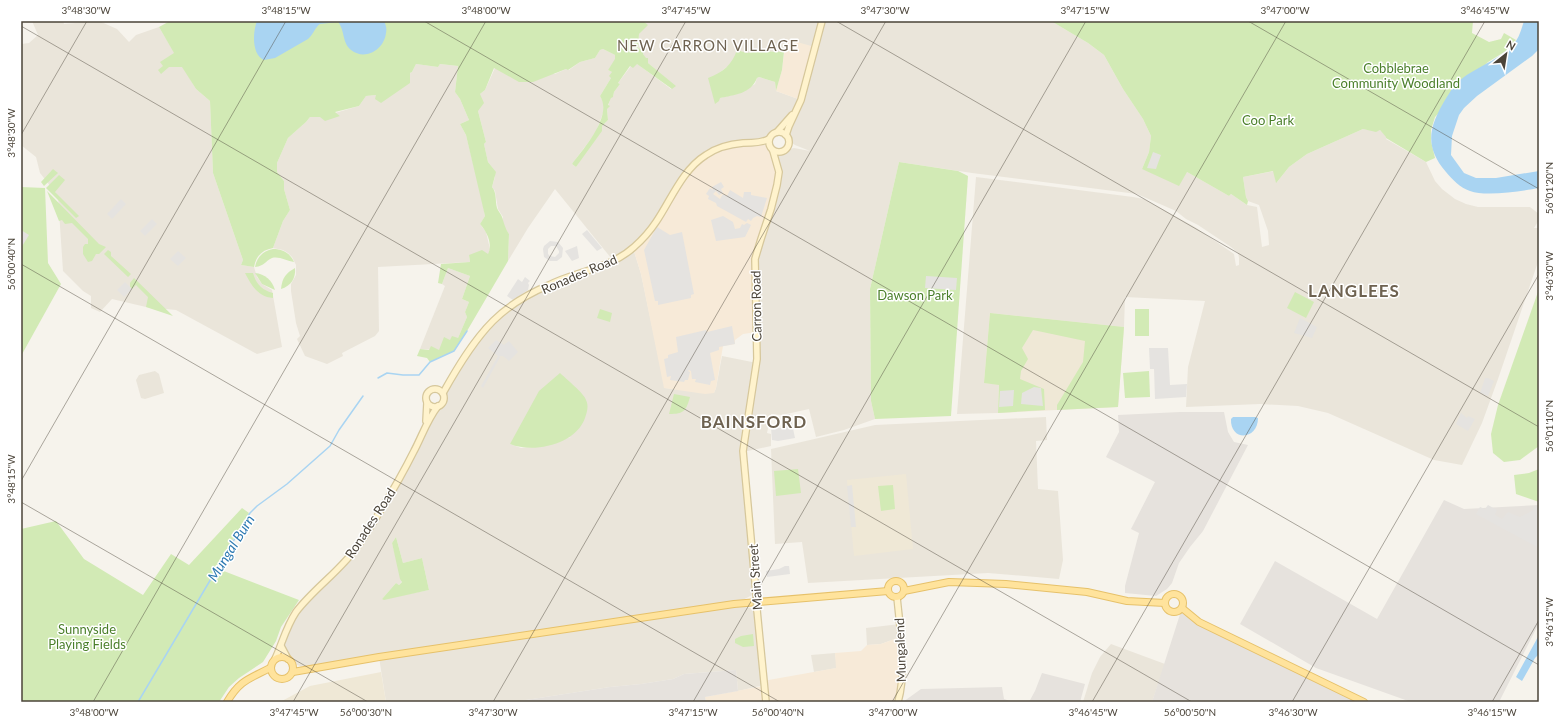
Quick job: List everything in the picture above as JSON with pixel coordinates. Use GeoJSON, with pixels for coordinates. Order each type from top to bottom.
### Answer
{"type":"FeatureCollection","features":[{"type":"Feature","properties":{"kind":"main road"},"geometry":{"type":"LineString","coordinates":[[796,112],[777,132],[762,143],[774,150],[786,150],[789,144],[786,135],[789,126],[796,112],[801,100],[822,21]]}},
{"type":"Feature","properties":{"kind":"main road"},"geometry":{"type":"LineString","coordinates":[[777,132],[786,135]]}},
{"type":"Feature","properties":{"kind":"main road"},"geometry":{"type":"LineString","coordinates":[[769,139],[774,150]]}},
{"type":"Feature","properties":{"kind":"main road","name":"Ronades Road"},"geometry":{"type":"LineString","coordinates":[[440,391],[482,334],[508,309],[549,284],[611,262],[633,248],[656,222],[685,175],[699,159],[707,154],[730,145],[762,143]]}},
{"type":"Feature","properties":{"kind":"main road","name":"Carron Road"},"geometry":{"type":"LineString","coordinates":[[743,452],[757,359],[755,259],[777,185],[779,172],[774,150]]}},
{"type":"Feature","properties":{"kind":"main road"},"geometry":{"type":"LineString","coordinates":[[435,388],[440,391],[444,400],[438,406],[431,406],[427,403],[426,395],[428,391],[435,388]]}},
{"type":"Feature","properties":{"kind":"main road","name":"Ronades Road"},"geometry":{"type":"LineString","coordinates":[[423,431],[427,414],[427,403]]}},
{"type":"Feature","properties":{"kind":"main road","name":"Ronades Road"},"geometry":{"type":"LineString","coordinates":[[275,659],[286,629],[295,614],[311,594],[323,585],[351,556],[359,544],[397,482],[414,452],[431,416],[438,406]]}},
{"type":"Feature","properties":{"kind":"main road","name":"Main Street"},"geometry":{"type":"LineString","coordinates":[[743,452],[766,702]]}},
{"type":"Feature","properties":{"kind":"main road"},"geometry":{"type":"LineString","coordinates":[[888,591],[891,583],[896,581],[901,583],[904,591]]}},
{"type":"Feature","properties":{"kind":"main road"},"geometry":{"type":"LineString","coordinates":[[888,591],[891,596],[897,597],[904,591],[949,582],[1006,584],[1087,592],[1127,601],[1165,603]]}},
{"type":"Feature","properties":{"kind":"main road"},"geometry":{"type":"LineString","coordinates":[[257,674],[273,676],[279,680],[283,680],[288,678],[293,672],[379,657],[734,604],[888,591]]}},
{"type":"Feature","properties":{"kind":"main road"},"geometry":{"type":"LineString","coordinates":[[1176,594],[1182,598],[1183,601],[1180,611],[1174,613],[1167,610],[1165,603],[1168,596],[1176,594]]}},
{"type":"Feature","properties":{"kind":"main road","name":"Mungalend"},"geometry":{"type":"LineString","coordinates":[[897,597],[902,656],[902,677],[898,702]]}},
{"type":"Feature","properties":{"kind":"main road"},"geometry":{"type":"LineString","coordinates":[[1182,608],[1200,622],[1364,702]]}},
{"type":"Feature","properties":{"kind":"main road"},"geometry":{"type":"LineString","coordinates":[[281,646],[290,661],[293,672]]}},
{"type":"Feature","properties":{"kind":"main road"},"geometry":{"type":"LineString","coordinates":[[227,702],[233,691],[243,681],[270,668],[275,659],[281,657],[308,669]]}},
{"type":"Feature","properties":{"kind":"main road"},"geometry":{"type":"LineString","coordinates":[[270,668],[273,676]]}},
{"type":"Feature","properties":{"kind":"shaded area"},"geometry":{"type":"Polygon","coordinates":[[[32,21],[63,21],[64,24],[99,21],[117,29],[129,42],[136,35],[159,27],[196,89],[210,101],[213,173],[243,260],[241,265],[254,267],[257,277],[262,284],[272,290],[282,347],[257,354],[176,310],[146,307],[112,299],[100,312],[91,308],[91,296],[83,291],[63,271],[58,196],[40,173],[36,157],[21,145],[21,44],[29,43],[38,35],[32,21]]]}},
{"type":"Feature","properties":{"kind":"shaded area"},"geometry":{"type":"Polygon","coordinates":[[[643,21],[1051,21],[1088,43],[1104,55],[1123,89],[1143,119],[1151,136],[1149,152],[1142,169],[1187,172],[1229,196],[1231,194],[1247,205],[1257,207],[1262,247],[1269,245],[1268,231],[1259,205],[1248,201],[1246,197],[1243,177],[1274,171],[1277,182],[1289,167],[1307,154],[1363,129],[1376,131],[1380,130],[1387,137],[1386,139],[1426,162],[1435,181],[1442,189],[1455,199],[1478,207],[1530,207],[1539,214],[1539,220],[1534,228],[1539,228],[1539,259],[1482,423],[1462,465],[1434,460],[1328,413],[1298,406],[1260,404],[1186,407],[1188,367],[1205,301],[1125,297],[1124,327],[990,313],[984,383],[999,384],[998,413],[957,414],[976,177],[1144,199],[1195,227],[1234,254],[1236,266],[1239,265],[1238,253],[1176,211],[1137,194],[899,162],[870,289],[871,401],[875,419],[844,430],[816,437],[809,409],[782,415],[771,414],[767,433],[771,434],[771,446],[743,452],[756,593],[735,604],[757,610],[764,685],[738,691],[736,670],[684,674],[673,679],[513,702],[386,702],[379,657],[308,669],[292,663],[281,646],[295,614],[359,544],[438,406],[444,400],[443,393],[453,375],[494,321],[549,284],[611,262],[611,258],[555,189],[528,228],[508,261],[509,234],[502,221],[503,217],[498,209],[495,191],[492,187],[495,177],[494,170],[488,162],[484,144],[486,142],[478,111],[480,94],[485,90],[495,68],[555,74],[566,69],[569,70],[580,62],[595,58],[600,50],[603,49],[615,55],[616,59],[608,70],[612,72],[611,78],[600,96],[604,102],[603,113],[596,132],[572,164],[576,167],[602,126],[608,120],[607,109],[611,97],[613,97],[614,92],[620,84],[618,83],[631,66],[636,63],[671,89],[675,86],[648,63],[643,54],[644,50],[638,48],[639,34],[647,25],[643,21]],[[786,39],[784,52],[758,51],[747,53],[740,51],[732,63],[719,73],[720,98],[740,93],[755,84],[757,78],[759,77],[775,82],[776,91],[801,100],[786,39]],[[795,113],[769,139],[664,209],[633,248],[641,274],[665,388],[714,393],[722,356],[757,363],[755,259],[779,152],[794,148],[810,151],[789,141],[786,135],[795,113]],[[571,437],[510,444],[521,448],[543,446],[571,437]],[[396,537],[392,543],[402,581],[399,585],[396,583],[382,599],[429,590],[422,558],[403,563],[396,537]]]}},
{"type":"Feature","properties":{"kind":"shaded area"},"geometry":{"type":"Polygon","coordinates":[[[786,39],[815,47],[801,100],[776,91],[782,70],[786,39]]]}},
{"type":"Feature","properties":{"kind":"shaded area"},"geometry":{"type":"Polygon","coordinates":[[[416,64],[438,67],[440,64],[458,66],[455,92],[460,99],[469,120],[460,124],[466,135],[481,195],[485,216],[480,224],[486,232],[490,249],[488,255],[469,255],[470,262],[378,267],[379,331],[375,336],[342,353],[343,356],[327,364],[305,356],[297,339],[300,336],[296,323],[291,291],[291,284],[296,275],[296,265],[288,253],[283,250],[273,248],[283,221],[290,210],[284,189],[284,181],[277,172],[277,163],[288,138],[310,117],[340,116],[335,113],[359,106],[366,96],[376,95],[412,72],[416,64]]]}},
{"type":"Feature","properties":{"kind":"shaded area"},"geometry":{"type":"Polygon","coordinates":[[[762,143],[773,151],[779,172],[755,259],[757,332],[743,334],[735,340],[735,344],[723,346],[714,393],[705,394],[664,388],[641,274],[633,248],[645,236],[696,162],[720,149],[762,143]]]}},
{"type":"Feature","properties":{"kind":"shaded area"},"geometry":{"type":"Polygon","coordinates":[[[1153,152],[1161,155],[1156,169],[1147,168],[1153,152]]]}},
{"type":"Feature","properties":{"kind":"shaded area"},"geometry":{"type":"Polygon","coordinates":[[[721,182],[724,187],[721,189],[723,193],[719,195],[716,191],[713,194],[720,199],[723,194],[727,196],[730,190],[743,198],[744,192],[751,192],[751,195],[767,198],[761,217],[757,216],[751,221],[748,219],[746,222],[717,206],[716,203],[708,199],[709,196],[706,194],[710,188],[713,190],[712,187],[721,182]]]}},
{"type":"Feature","properties":{"kind":"shaded area"},"geometry":{"type":"Polygon","coordinates":[[[121,199],[126,204],[112,219],[107,214],[121,199]]]}},
{"type":"Feature","properties":{"kind":"shaded area"},"geometry":{"type":"Polygon","coordinates":[[[723,216],[733,222],[735,229],[740,228],[742,224],[744,225],[747,223],[751,225],[745,237],[716,241],[711,220],[723,216]]]}},
{"type":"Feature","properties":{"kind":"shaded area"},"geometry":{"type":"Polygon","coordinates":[[[152,219],[157,224],[145,236],[140,231],[152,219]]]}},
{"type":"Feature","properties":{"kind":"shaded area"},"geometry":{"type":"Polygon","coordinates":[[[657,227],[670,235],[682,232],[694,294],[691,295],[691,298],[658,305],[658,301],[655,301],[644,250],[657,227]]]}},
{"type":"Feature","properties":{"kind":"shaded area"},"geometry":{"type":"Polygon","coordinates":[[[21,230],[29,235],[21,248],[21,230]]]}},
{"type":"Feature","properties":{"kind":"shaded area"},"geometry":{"type":"Polygon","coordinates":[[[587,230],[602,248],[597,251],[582,234],[587,230]]]}},
{"type":"Feature","properties":{"kind":"shaded area"},"geometry":{"type":"Polygon","coordinates":[[[550,241],[558,242],[563,248],[562,257],[557,261],[550,261],[544,257],[544,246],[550,241]],[[551,246],[548,249],[548,254],[550,256],[555,257],[559,253],[556,246],[551,246]]]}},
{"type":"Feature","properties":{"kind":"shaded area"},"geometry":{"type":"Polygon","coordinates":[[[577,246],[579,258],[572,261],[565,251],[577,246]]]}},
{"type":"Feature","properties":{"kind":"shaded area"},"geometry":{"type":"Polygon","coordinates":[[[178,251],[186,258],[178,266],[170,259],[178,251]]]}},
{"type":"Feature","properties":{"kind":"shaded area"},"geometry":{"type":"Polygon","coordinates":[[[448,268],[470,276],[462,299],[469,302],[465,312],[467,317],[458,338],[450,340],[439,350],[420,349],[445,286],[442,284],[448,268]]]}},
{"type":"Feature","properties":{"kind":"shaded area"},"geometry":{"type":"Polygon","coordinates":[[[926,276],[957,278],[956,290],[925,288],[926,276]]]}},
{"type":"Feature","properties":{"kind":"shaded area"},"geometry":{"type":"Polygon","coordinates":[[[525,277],[530,281],[528,283],[528,290],[513,300],[507,296],[518,279],[522,282],[525,277]]]}},
{"type":"Feature","properties":{"kind":"shaded area"},"geometry":{"type":"Polygon","coordinates":[[[125,282],[132,289],[124,297],[117,290],[125,282]]]}},
{"type":"Feature","properties":{"kind":"shaded area"},"geometry":{"type":"Polygon","coordinates":[[[990,313],[1124,327],[1118,407],[998,413],[999,385],[984,383],[990,313]]]}},
{"type":"Feature","properties":{"kind":"shaded area"},"geometry":{"type":"Polygon","coordinates":[[[1300,318],[1317,327],[1312,338],[1294,333],[1300,318]]]}},
{"type":"Feature","properties":{"kind":"shaded area"},"geometry":{"type":"Polygon","coordinates":[[[732,326],[735,344],[719,347],[719,350],[710,353],[715,380],[711,381],[710,385],[695,382],[696,379],[692,379],[691,371],[689,370],[688,380],[685,380],[684,382],[670,380],[671,376],[667,377],[664,359],[668,358],[668,355],[678,352],[676,337],[732,326]]]}},
{"type":"Feature","properties":{"kind":"shaded area"},"geometry":{"type":"Polygon","coordinates":[[[496,340],[504,345],[509,341],[518,352],[509,361],[503,356],[499,356],[500,357],[483,388],[481,386],[498,356],[488,348],[496,340]]]}},
{"type":"Feature","properties":{"kind":"shaded area"},"geometry":{"type":"Polygon","coordinates":[[[1149,348],[1168,348],[1170,385],[1187,384],[1186,397],[1155,399],[1154,369],[1150,369],[1149,348]]]}},
{"type":"Feature","properties":{"kind":"shaded area"},"geometry":{"type":"Polygon","coordinates":[[[155,371],[159,374],[164,393],[145,399],[141,398],[136,380],[139,375],[155,371]]]}},
{"type":"Feature","properties":{"kind":"shaded area"},"geometry":{"type":"Polygon","coordinates":[[[1485,378],[1494,381],[1488,396],[1480,393],[1485,378]]]}},
{"type":"Feature","properties":{"kind":"shaded area"},"geometry":{"type":"Polygon","coordinates":[[[1034,387],[1041,388],[1043,406],[1021,404],[1022,393],[1034,387]]]}},
{"type":"Feature","properties":{"kind":"shaded area"},"geometry":{"type":"Polygon","coordinates":[[[1014,390],[1013,406],[999,407],[1000,391],[1014,390]]]}},
{"type":"Feature","properties":{"kind":"shaded area"},"geometry":{"type":"Polygon","coordinates":[[[1180,412],[1224,412],[1228,432],[1234,442],[1248,445],[1203,531],[1179,563],[1172,583],[1167,589],[1156,596],[1125,593],[1125,586],[1139,533],[1131,529],[1155,482],[1106,457],[1119,432],[1118,415],[1180,412]]]}},
{"type":"Feature","properties":{"kind":"shaded area"},"geometry":{"type":"Polygon","coordinates":[[[1461,413],[1467,418],[1468,416],[1475,419],[1468,431],[1456,424],[1461,413]]]}},
{"type":"Feature","properties":{"kind":"shaded area"},"geometry":{"type":"Polygon","coordinates":[[[790,414],[795,438],[778,441],[772,440],[771,428],[783,428],[783,415],[790,414]]]}},
{"type":"Feature","properties":{"kind":"shaded area"},"geometry":{"type":"Polygon","coordinates":[[[1046,417],[1047,440],[1036,441],[1038,489],[1058,491],[1063,560],[1059,579],[988,573],[808,583],[802,542],[775,544],[771,449],[875,425],[1046,417]]]}},
{"type":"Feature","properties":{"kind":"shaded area"},"geometry":{"type":"Polygon","coordinates":[[[906,474],[913,549],[854,556],[847,480],[906,474]]]}},
{"type":"Feature","properties":{"kind":"shaded area"},"geometry":{"type":"Polygon","coordinates":[[[852,485],[856,527],[851,527],[847,486],[852,485]]]}},
{"type":"Feature","properties":{"kind":"shaded area"},"geometry":{"type":"Polygon","coordinates":[[[1444,500],[1464,509],[1539,505],[1539,623],[1499,702],[1411,702],[1316,668],[1240,624],[1275,561],[1377,619],[1444,500]]]}},
{"type":"Feature","properties":{"kind":"shaded area"},"geometry":{"type":"Polygon","coordinates":[[[1488,505],[1497,510],[1495,515],[1502,519],[1508,512],[1520,517],[1532,511],[1535,506],[1539,509],[1539,548],[1476,514],[1480,507],[1485,509],[1488,505]]]}},
{"type":"Feature","properties":{"kind":"shaded area"},"geometry":{"type":"Polygon","coordinates":[[[789,566],[790,574],[767,577],[766,571],[779,569],[789,566]]]}},
{"type":"Feature","properties":{"kind":"shaded area"},"geometry":{"type":"Polygon","coordinates":[[[1182,608],[1200,622],[1364,702],[1152,702],[1182,608]]]}},
{"type":"Feature","properties":{"kind":"shaded area"},"geometry":{"type":"Polygon","coordinates":[[[900,624],[900,637],[881,644],[867,645],[866,628],[900,624]]]}},
{"type":"Feature","properties":{"kind":"shaded area"},"geometry":{"type":"Polygon","coordinates":[[[900,637],[902,655],[898,702],[706,702],[705,697],[763,686],[763,681],[836,668],[835,653],[861,651],[867,645],[881,644],[900,637]]]}},
{"type":"Feature","properties":{"kind":"shaded area"},"geometry":{"type":"Polygon","coordinates":[[[1111,644],[1165,664],[1152,702],[1083,702],[1092,673],[1100,657],[1111,644]]]}},
{"type":"Feature","properties":{"kind":"shaded area"},"geometry":{"type":"Polygon","coordinates":[[[835,653],[837,668],[814,672],[811,655],[835,653]]]}},
{"type":"Feature","properties":{"kind":"shaded area"},"geometry":{"type":"Polygon","coordinates":[[[736,670],[738,691],[705,697],[706,702],[513,702],[673,679],[684,674],[736,670]]]}},
{"type":"Feature","properties":{"kind":"shaded area"},"geometry":{"type":"Polygon","coordinates":[[[381,672],[386,702],[280,702],[310,686],[381,672]]]}},
{"type":"Feature","properties":{"kind":"shaded area"},"geometry":{"type":"Polygon","coordinates":[[[1042,673],[1085,684],[1080,702],[1029,702],[1042,673]]]}},
{"type":"Feature","properties":{"kind":"shaded area"},"geometry":{"type":"Polygon","coordinates":[[[1002,687],[1004,699],[1013,702],[903,702],[921,689],[1002,687]]]}},
{"type":"Feature","properties":{"kind":"green space"},"geometry":{"type":"Polygon","coordinates":[[[170,21],[643,21],[648,25],[639,34],[638,48],[644,50],[643,54],[646,58],[648,58],[648,63],[676,86],[672,89],[637,64],[633,68],[630,66],[618,83],[620,84],[614,92],[608,105],[610,106],[607,109],[608,120],[602,126],[602,131],[576,167],[572,164],[590,141],[600,122],[603,113],[603,104],[600,96],[611,78],[609,76],[612,72],[608,70],[615,59],[615,55],[603,49],[600,50],[595,58],[580,62],[568,70],[566,69],[533,82],[519,82],[494,68],[485,90],[480,94],[484,103],[478,111],[486,142],[484,144],[488,162],[496,172],[492,187],[494,189],[497,208],[509,234],[508,261],[454,351],[430,362],[427,358],[417,356],[420,349],[429,350],[431,346],[439,350],[444,337],[450,340],[452,336],[458,338],[467,317],[465,312],[469,302],[462,299],[470,276],[448,268],[442,284],[438,283],[441,264],[470,262],[469,255],[482,250],[488,254],[490,246],[487,234],[480,224],[485,216],[466,135],[460,124],[469,120],[460,99],[455,92],[458,66],[440,64],[438,67],[416,64],[410,73],[410,83],[381,103],[375,99],[376,95],[366,96],[359,106],[335,112],[340,116],[325,121],[320,117],[310,117],[288,138],[277,163],[277,172],[284,181],[284,189],[290,210],[283,221],[273,248],[260,254],[254,267],[241,265],[243,260],[213,173],[210,101],[196,89],[182,67],[169,67],[161,74],[158,70],[163,66],[160,62],[174,53],[159,27],[170,21]]]}},
{"type":"Feature","properties":{"kind":"green space","name":"Cobblebrae Community Woodland"},"geometry":{"type":"Polygon","coordinates":[[[1051,21],[1473,21],[1472,33],[1489,42],[1501,39],[1504,33],[1516,40],[1506,51],[1488,62],[1435,117],[1431,130],[1431,141],[1435,158],[1426,162],[1386,138],[1380,130],[1376,132],[1363,129],[1307,154],[1289,167],[1276,183],[1273,171],[1243,177],[1248,201],[1247,205],[1231,194],[1229,196],[1187,172],[1179,186],[1142,169],[1149,152],[1151,136],[1143,119],[1123,89],[1104,55],[1088,43],[1051,21]]]}},
{"type":"Feature","properties":{"kind":"green space"},"geometry":{"type":"Polygon","coordinates":[[[737,50],[747,53],[758,51],[784,52],[782,70],[776,91],[775,82],[759,77],[746,91],[736,95],[720,98],[715,104],[708,78],[730,64],[737,50]]]}},
{"type":"Feature","properties":{"kind":"green space","name":"Dawson Park"},"geometry":{"type":"Polygon","coordinates":[[[899,162],[958,171],[968,176],[951,416],[875,419],[871,401],[870,289],[899,162]]]}},
{"type":"Feature","properties":{"kind":"green space"},"geometry":{"type":"Polygon","coordinates":[[[53,169],[58,173],[44,186],[41,182],[53,169]]]}},
{"type":"Feature","properties":{"kind":"green space"},"geometry":{"type":"Polygon","coordinates":[[[59,175],[65,180],[55,192],[79,216],[76,218],[46,188],[59,175]]]}},
{"type":"Feature","properties":{"kind":"green space"},"geometry":{"type":"Polygon","coordinates":[[[21,187],[45,188],[48,263],[61,284],[21,356],[21,187]]]}},
{"type":"Feature","properties":{"kind":"green space"},"geometry":{"type":"Polygon","coordinates":[[[47,191],[99,244],[106,247],[99,254],[96,254],[92,261],[88,262],[83,254],[83,247],[85,244],[88,244],[88,239],[72,223],[65,224],[62,220],[59,221],[47,191]]]}},
{"type":"Feature","properties":{"kind":"green space"},"geometry":{"type":"Polygon","coordinates":[[[273,249],[286,252],[294,262],[280,258],[272,258],[263,265],[255,267],[257,260],[261,255],[266,251],[273,249]]]}},
{"type":"Feature","properties":{"kind":"green space"},"geometry":{"type":"Polygon","coordinates":[[[108,250],[111,252],[111,256],[131,274],[128,277],[104,254],[108,250]]]}},
{"type":"Feature","properties":{"kind":"green space"},"geometry":{"type":"Polygon","coordinates":[[[295,268],[295,275],[290,284],[281,289],[285,276],[295,268]]]}},
{"type":"Feature","properties":{"kind":"green space"},"geometry":{"type":"Polygon","coordinates":[[[245,273],[253,273],[260,286],[273,293],[273,298],[259,293],[245,273]]]}},
{"type":"Feature","properties":{"kind":"green space"},"geometry":{"type":"Polygon","coordinates":[[[255,273],[268,278],[275,290],[262,284],[255,273]]]}},
{"type":"Feature","properties":{"kind":"green space"},"geometry":{"type":"Polygon","coordinates":[[[134,278],[173,316],[146,307],[148,297],[136,285],[132,289],[130,287],[130,283],[134,278]]]}},
{"type":"Feature","properties":{"kind":"green space"},"geometry":{"type":"Polygon","coordinates":[[[1539,289],[1539,446],[1520,460],[1504,462],[1493,453],[1491,434],[1498,405],[1539,289]]]}},
{"type":"Feature","properties":{"kind":"green space"},"geometry":{"type":"Polygon","coordinates":[[[1295,292],[1314,302],[1306,318],[1287,308],[1295,292]]]}},
{"type":"Feature","properties":{"kind":"green space"},"geometry":{"type":"Polygon","coordinates":[[[600,309],[612,313],[610,322],[597,318],[600,309]]]}},
{"type":"Feature","properties":{"kind":"green space"},"geometry":{"type":"Polygon","coordinates":[[[1135,309],[1149,309],[1149,336],[1135,336],[1135,309]]]}},
{"type":"Feature","properties":{"kind":"green space"},"geometry":{"type":"Polygon","coordinates":[[[990,313],[1124,327],[1118,407],[1057,410],[1057,405],[1083,362],[1085,341],[1033,330],[1022,348],[1028,359],[1021,371],[1020,379],[1044,389],[1045,410],[998,413],[999,385],[984,383],[990,313]]]}},
{"type":"Feature","properties":{"kind":"green space"},"geometry":{"type":"Polygon","coordinates":[[[1149,371],[1150,397],[1125,398],[1123,373],[1149,371]]]}},
{"type":"Feature","properties":{"kind":"green space"},"geometry":{"type":"Polygon","coordinates":[[[560,373],[585,397],[587,402],[588,407],[585,418],[580,427],[564,440],[542,447],[520,447],[510,444],[539,391],[560,373]]]}},
{"type":"Feature","properties":{"kind":"green space"},"geometry":{"type":"Polygon","coordinates":[[[674,394],[690,397],[684,411],[669,414],[674,394]]]}},
{"type":"Feature","properties":{"kind":"green space"},"geometry":{"type":"Polygon","coordinates":[[[798,469],[801,493],[776,496],[774,471],[798,469]]]}},
{"type":"Feature","properties":{"kind":"green space"},"geometry":{"type":"Polygon","coordinates":[[[1539,469],[1539,502],[1516,494],[1514,475],[1529,473],[1539,469]]]}},
{"type":"Feature","properties":{"kind":"green space"},"geometry":{"type":"Polygon","coordinates":[[[893,485],[895,509],[881,511],[878,486],[893,485]]]}},
{"type":"Feature","properties":{"kind":"green space","name":"Sunnyside Playing Fields"},"geometry":{"type":"Polygon","coordinates":[[[242,508],[249,513],[216,568],[299,600],[281,627],[276,641],[263,662],[239,678],[229,687],[219,702],[21,702],[21,529],[56,521],[84,559],[143,595],[171,554],[189,565],[242,508]]]}},
{"type":"Feature","properties":{"kind":"green space"},"geometry":{"type":"Polygon","coordinates":[[[396,537],[403,563],[422,558],[429,590],[384,600],[382,599],[396,583],[399,585],[402,582],[392,543],[396,537]]]}},
{"type":"Feature","properties":{"kind":"green space"},"geometry":{"type":"Polygon","coordinates":[[[753,634],[754,646],[743,647],[735,643],[735,639],[741,636],[753,634]]]}},
{"type":"Feature","properties":{"kind":"water"},"geometry":{"type":"Polygon","coordinates":[[[257,21],[384,21],[386,32],[382,44],[378,49],[368,54],[362,54],[356,53],[348,47],[338,22],[320,24],[308,39],[275,58],[264,60],[257,53],[255,48],[254,36],[257,21]]]}},
{"type":"Feature","properties":{"kind":"water"},"geometry":{"type":"Polygon","coordinates":[[[1524,21],[1539,21],[1539,49],[1532,56],[1477,96],[1464,108],[1459,115],[1452,136],[1451,155],[1464,173],[1476,178],[1496,178],[1539,171],[1539,188],[1514,192],[1494,193],[1477,193],[1470,191],[1456,183],[1439,163],[1434,154],[1432,145],[1432,128],[1435,119],[1455,85],[1461,79],[1498,57],[1511,47],[1521,31],[1524,21]]]}},
{"type":"Feature","properties":{"kind":"water"},"geometry":{"type":"Polygon","coordinates":[[[1233,417],[1258,418],[1257,425],[1254,431],[1249,434],[1239,435],[1235,432],[1232,426],[1231,419],[1233,417]]]}},
{"type":"Feature","properties":{"kind":"water"},"geometry":{"type":"Polygon","coordinates":[[[1539,635],[1539,654],[1535,658],[1522,681],[1516,677],[1539,635]]]}},
{"type":"Feature","properties":{"kind":"waterway","name":"Mungal Burn"},"geometry":{"type":"LineString","coordinates":[[378,378],[387,373],[419,375],[430,362],[454,351],[467,331]]}},
{"type":"Feature","properties":{"kind":"waterway","name":"Mungal Burn"},"geometry":{"type":"LineString","coordinates":[[138,702],[250,513],[287,484],[330,446],[339,430],[363,396]]}},
{"type":"Feature","properties":{"kind":"district","name":"NEW CARRON VILLAGE"},"geometry":{"type":"Point","coordinates":[708,46]}},
{"type":"Feature","properties":{"kind":"district","name":"LANGLEES"},"geometry":{"type":"Point","coordinates":[1354,291]}},
{"type":"Feature","properties":{"kind":"district","name":"BAINSFORD"},"geometry":{"type":"Point","coordinates":[754,422]}},
{"type":"Feature","properties":{"kind":"park label","name":"Coo Park"},"geometry":{"type":"Point","coordinates":[1268,120]}}]}
